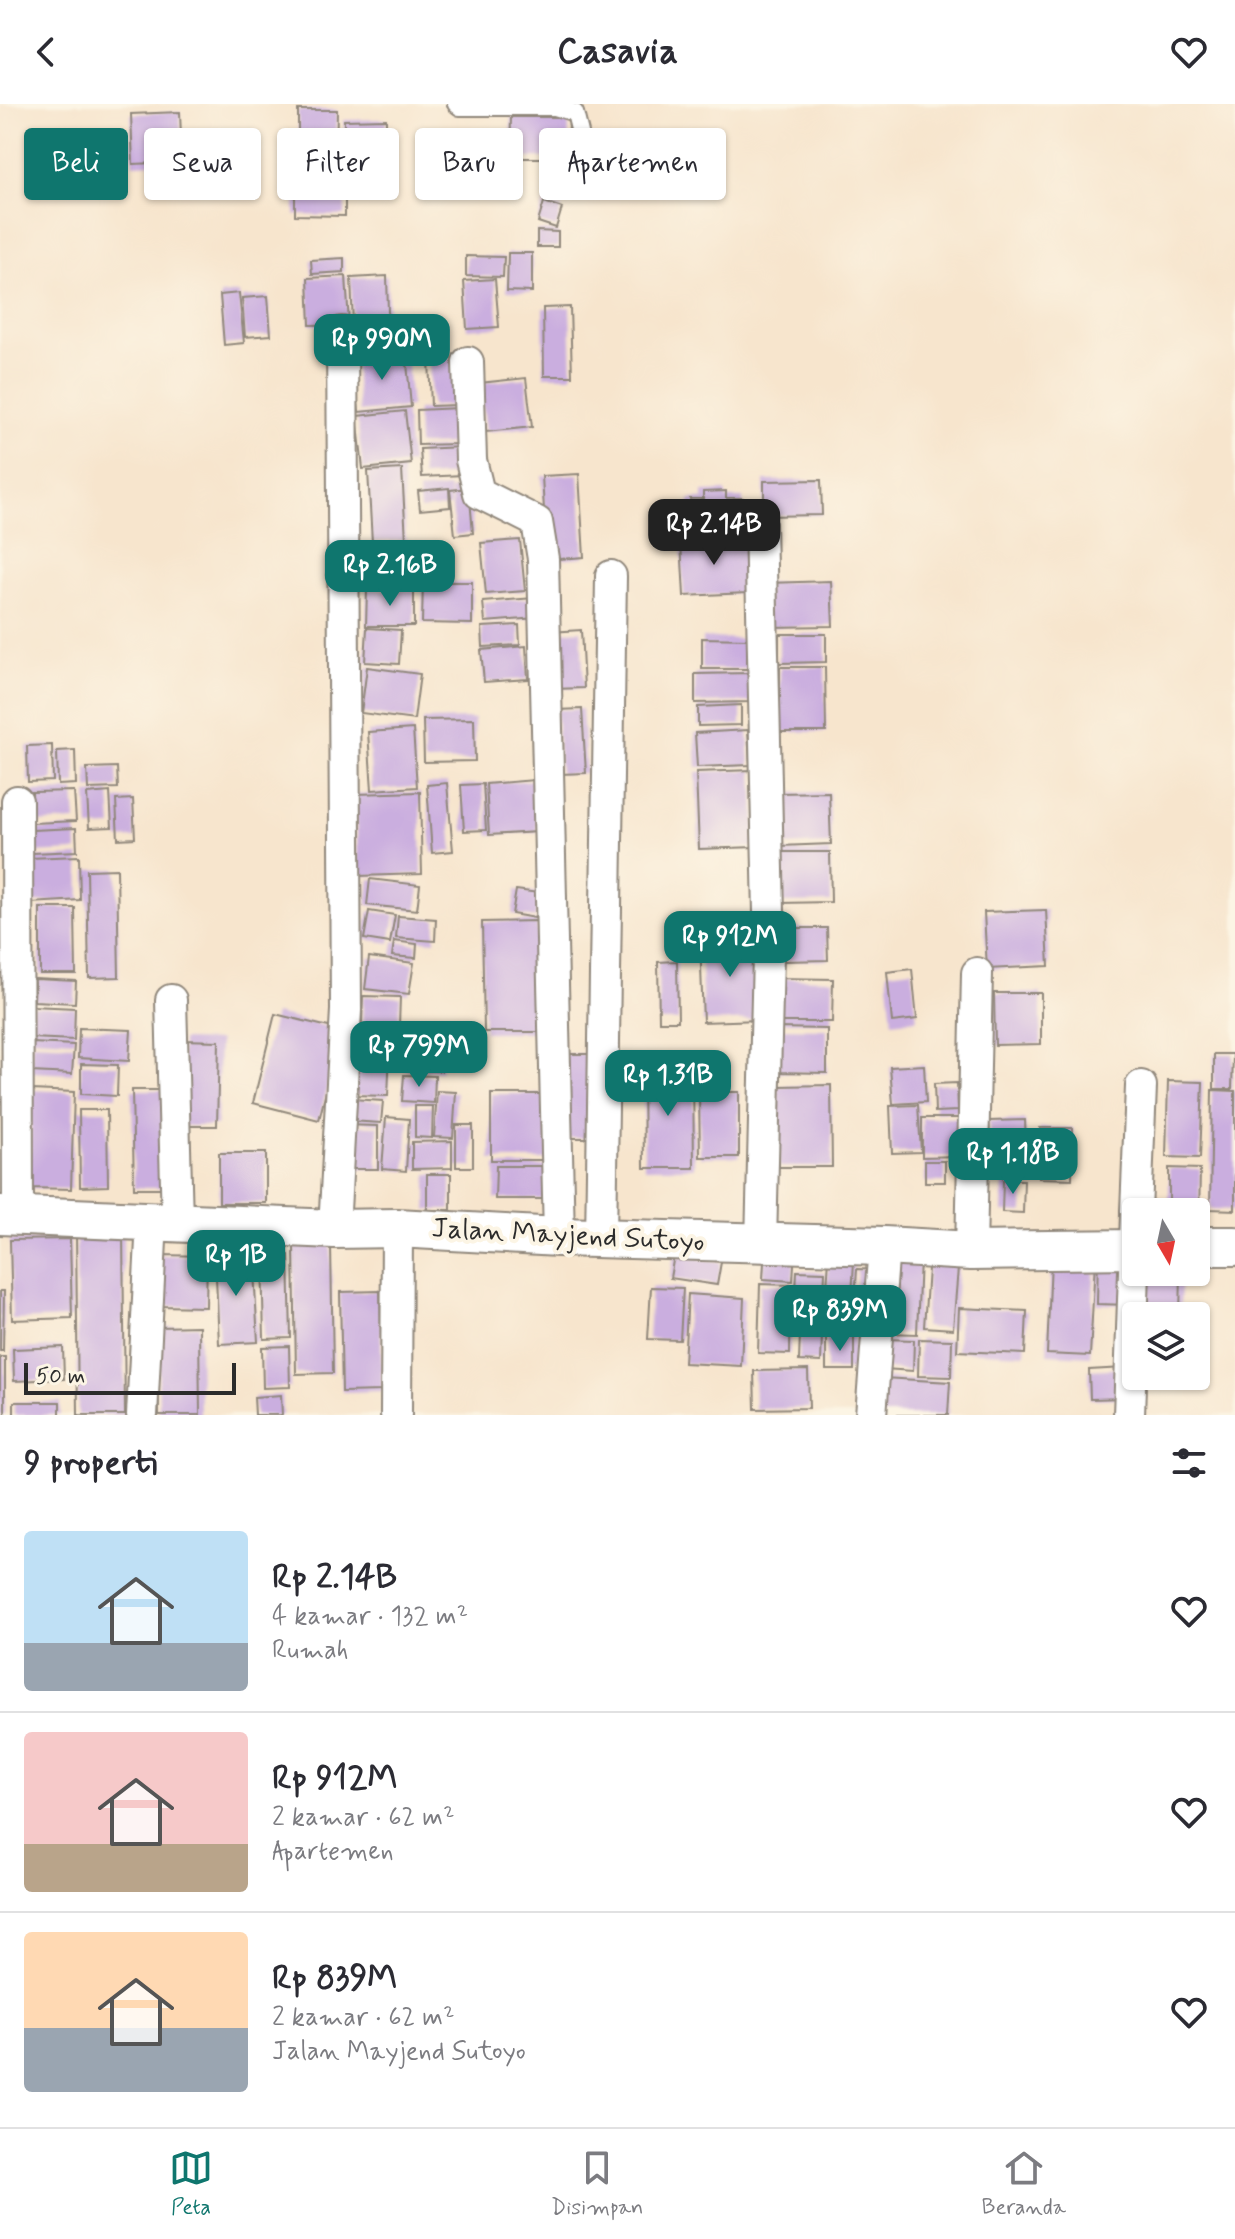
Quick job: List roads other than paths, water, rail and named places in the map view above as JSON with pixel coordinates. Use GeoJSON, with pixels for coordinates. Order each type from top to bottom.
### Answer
{"type":"FeatureCollection","features":[{"type":"Feature","properties":{"kind":"street"},"geometry":{"type":"LineString","coordinates":[[334,1229],[346,1010],[342,332]]}},
{"type":"Feature","properties":{"kind":"street"},"geometry":{"type":"LineString","coordinates":[[468,362],[471,460],[479,493],[537,522],[543,559],[559,1237]]}},
{"type":"Feature","properties":{"kind":"street"},"geometry":{"type":"LineString","coordinates":[[760,524],[769,913],[761,1244]]}},
{"type":"Feature","properties":{"kind":"street"},"geometry":{"type":"LineString","coordinates":[[601,1239],[611,576]]}},
{"type":"Feature","properties":{"kind":"street"},"geometry":{"type":"LineString","coordinates":[[9,1215],[17,801]]}},
{"type":"Feature","properties":{"kind":"street"},"geometry":{"type":"LineString","coordinates":[[971,1251],[977,973]]}},
{"type":"Feature","properties":{"kind":"street"},"geometry":{"type":"LineString","coordinates":[[142,1415],[164,1221],[171,1000]]}},
{"type":"Feature","properties":{"kind":"street"},"geometry":{"type":"LineString","coordinates":[[1137,1198],[1141,1086]]}},
{"type":"Feature","properties":{"kind":"street","name":"Jalan Mayjend Sutoyo"},"geometry":{"type":"LineString","coordinates":[[9,1215],[971,1251],[1122,1233]]}},
{"type":"Feature","properties":{"kind":"street"},"geometry":{"type":"LineString","coordinates":[[396,1415],[397,1228]]}},
{"type":"Feature","properties":{"kind":"street"},"geometry":{"type":"LineString","coordinates":[[871,1415],[884,1246]]}},
{"type":"Feature","properties":{"kind":"street"},"geometry":{"type":"LineString","coordinates":[[1210,1246],[1235,1246]]}},
{"type":"Feature","properties":{"kind":"street"},"geometry":{"type":"LineString","coordinates":[[1129,1415],[1134,1286]]}},
{"type":"Feature","properties":{"kind":"lane"},"geometry":{"type":"LineString","coordinates":[[456,104],[460,107],[555,107],[575,113],[579,128]]}}]}
